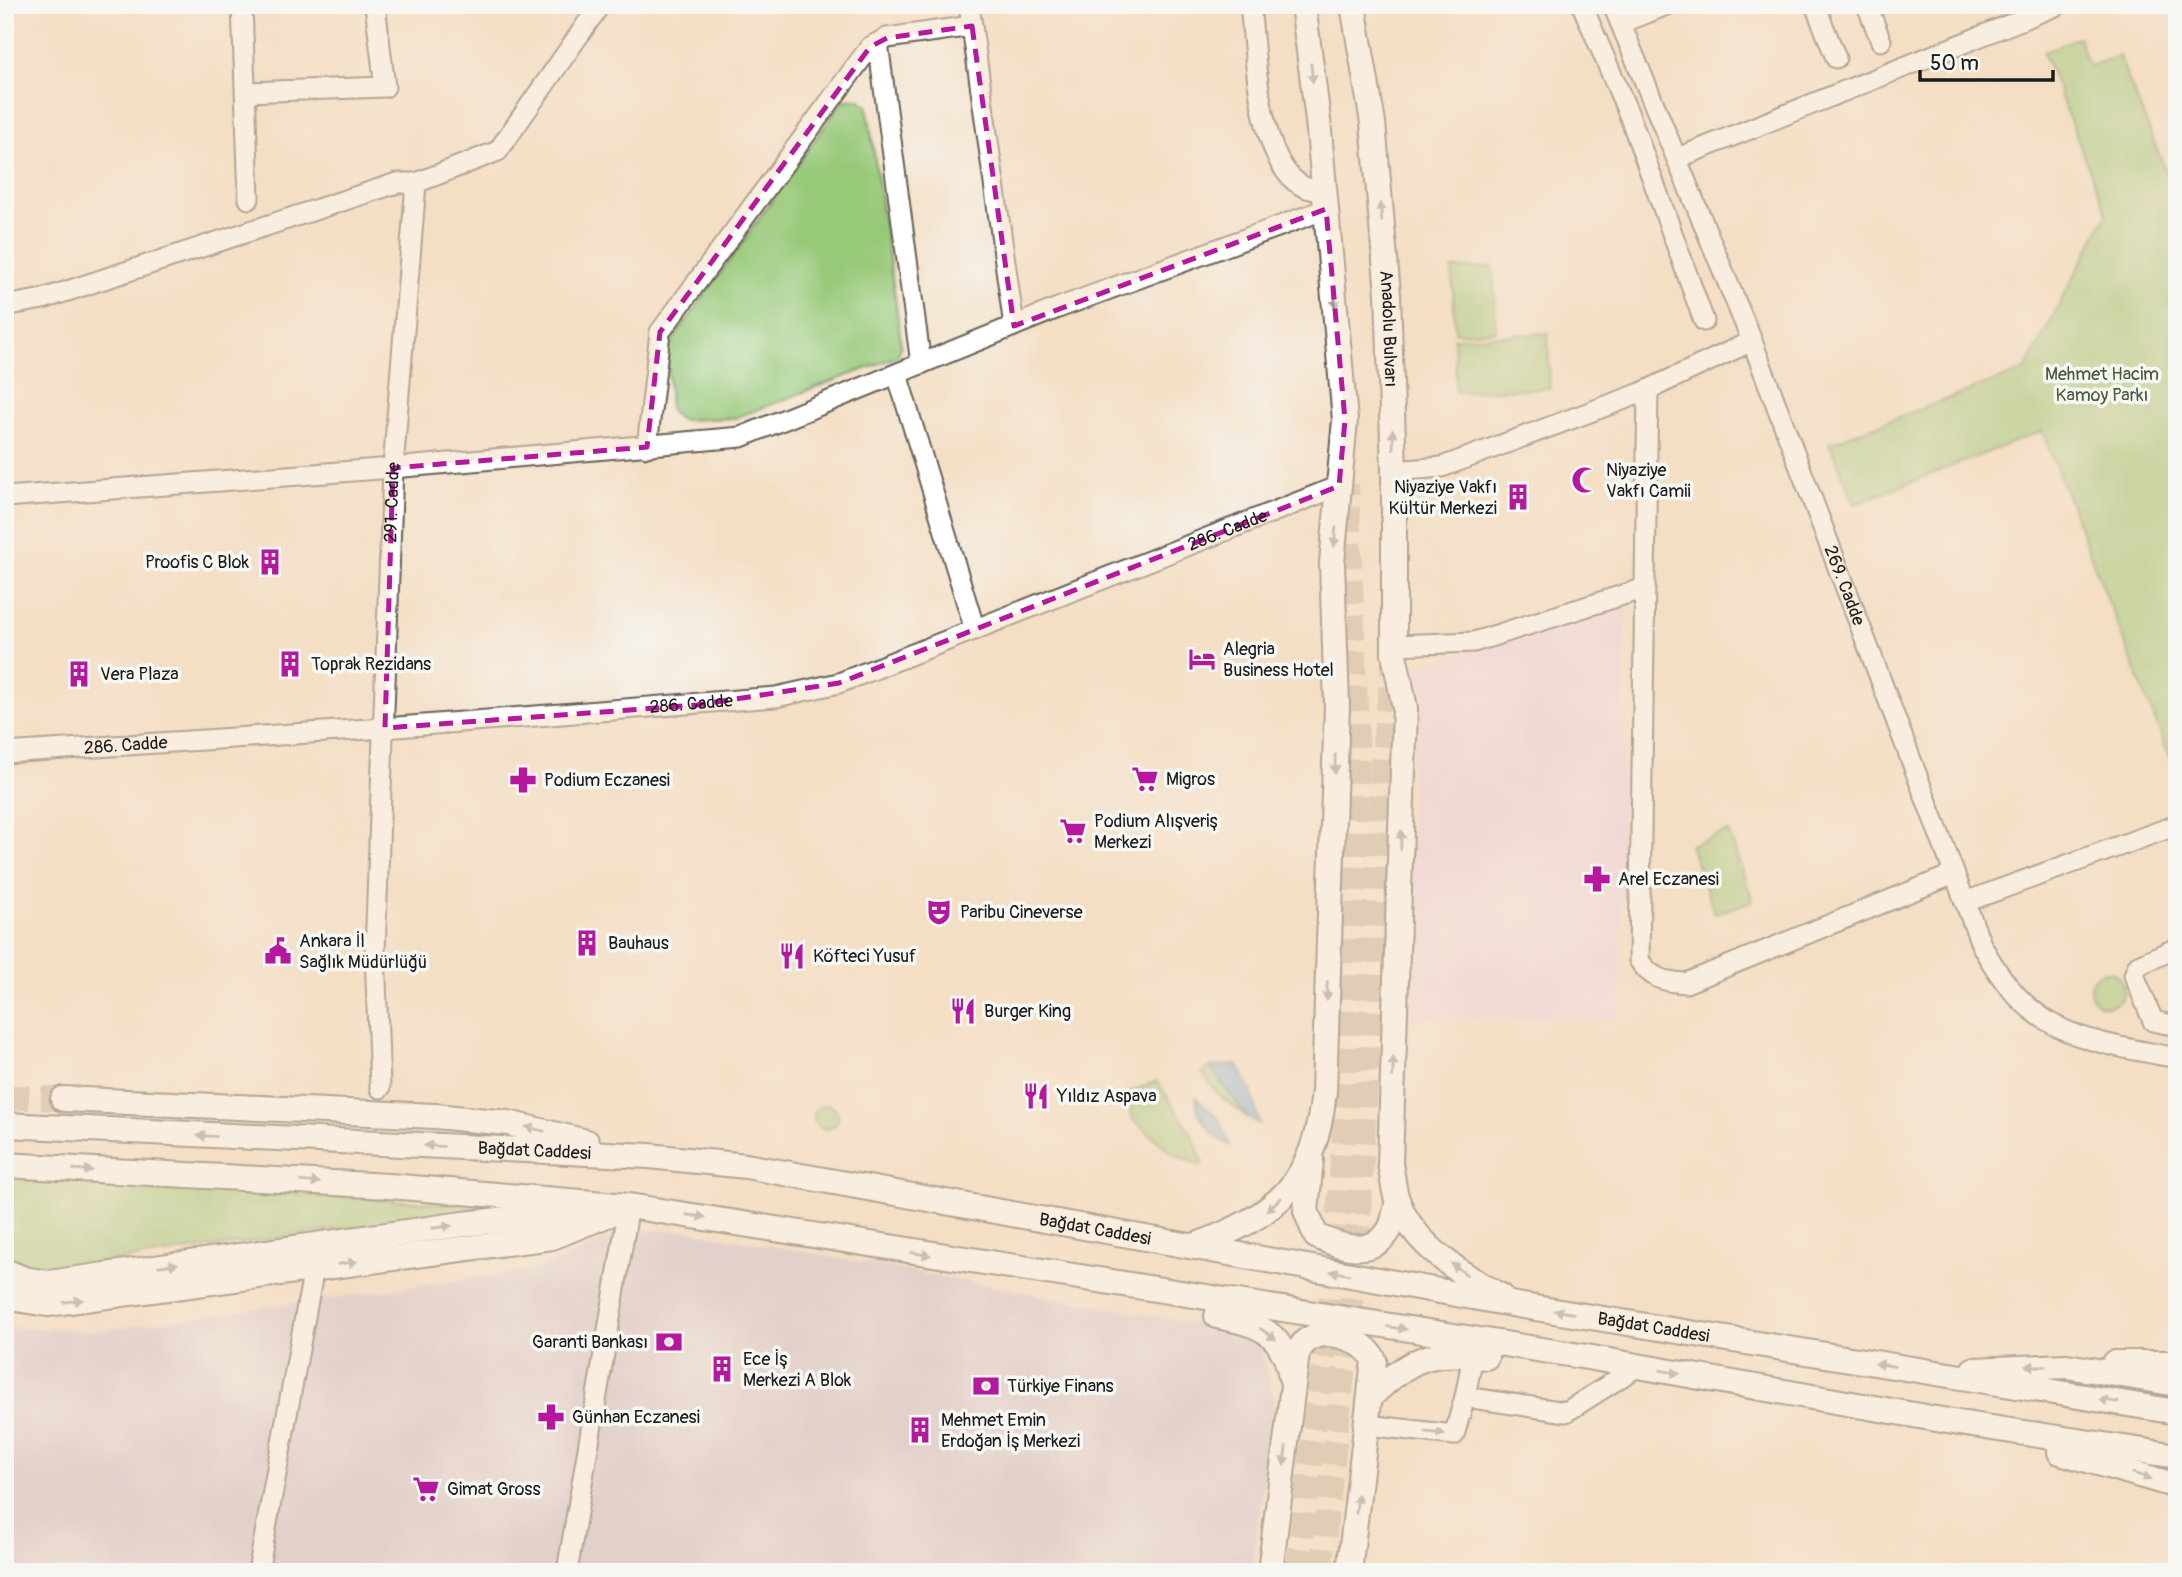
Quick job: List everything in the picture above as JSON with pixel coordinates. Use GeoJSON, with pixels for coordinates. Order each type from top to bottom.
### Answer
{"type":"FeatureCollection","features":[{"type":"Feature","properties":{"kind":"main road"},"geometry":{"type":"LineString","coordinates":[[1194,1246],[1230,1233],[1260,1217],[1284,1196],[1303,1170],[1320,1132],[1324,1091],[1336,705],[1332,563],[1345,420],[1325,200],[1303,5]]}},
{"type":"Feature","properties":{"kind":"main road","name":"Anadolu Bulvarı"},"geometry":{"type":"LineString","coordinates":[[1353,5],[1374,136],[1388,295],[1394,471],[1394,649],[1405,708],[1390,1164],[1398,1202]]}},
{"type":"Feature","properties":{"kind":"main road"},"geometry":{"type":"LineString","coordinates":[[62,1099],[435,1116],[496,1122],[649,1156]]}},
{"type":"Feature","properties":{"kind":"main road","name":"Bağdat Caddesi"},"geometry":{"type":"LineString","coordinates":[[9,1124],[649,1156],[746,1166],[1517,1305],[2177,1412]]}},
{"type":"Feature","properties":{"kind":"main road"},"geometry":{"type":"LineString","coordinates":[[1314,1146],[1306,1211],[1316,1236],[1344,1248],[1370,1246],[1390,1230],[1398,1202]]}},
{"type":"Feature","properties":{"kind":"main road"},"geometry":{"type":"LineString","coordinates":[[9,1166],[389,1185],[629,1206],[1587,1357],[1959,1423],[2177,1456]]}},
{"type":"Feature","properties":{"kind":"main road"},"geometry":{"type":"LineString","coordinates":[[1398,1202],[1416,1231],[1440,1255],[1486,1288],[1517,1305]]}},
{"type":"Feature","properties":{"kind":"main road"},"geometry":{"type":"LineString","coordinates":[[7,1302],[47,1304],[552,1237],[629,1206]]}},
{"type":"Feature","properties":{"kind":"main road"},"geometry":{"type":"LineString","coordinates":[[5,1271],[24,1279],[49,1283],[463,1224],[629,1206]]}},
{"type":"Feature","properties":{"kind":"main road"},"geometry":{"type":"LineString","coordinates":[[1111,1284],[1175,1309],[1247,1322],[1274,1335],[1288,1359],[1293,1388]]}},
{"type":"Feature","properties":{"kind":"main road"},"geometry":{"type":"LineString","coordinates":[[1270,1572],[1297,1353],[1307,1340],[1321,1335],[1359,1341],[1370,1348],[1374,1360],[1349,1572]]}},
{"type":"Feature","properties":{"kind":"main road"},"geometry":{"type":"LineString","coordinates":[[1371,1396],[1409,1363],[1437,1354],[1473,1355],[1522,1362],[1587,1357]]}},
{"type":"Feature","properties":{"kind":"main road"},"geometry":{"type":"LineString","coordinates":[[1946,1375],[2001,1367],[2177,1363]]}},
{"type":"Feature","properties":{"kind":"main road"},"geometry":{"type":"LineString","coordinates":[[2067,1366],[2177,1384]]}},
{"type":"Feature","properties":{"kind":"main road"},"geometry":{"type":"LineString","coordinates":[[1959,1423],[2177,1486]]}},
{"type":"Feature","properties":{"kind":"street"},"geometry":{"type":"LineString","coordinates":[[242,5],[249,199]]}},
{"type":"Feature","properties":{"kind":"street"},"geometry":{"type":"LineString","coordinates":[[246,92],[385,87],[375,5]]}},
{"type":"Feature","properties":{"kind":"street"},"geometry":{"type":"LineString","coordinates":[[5,306],[43,299],[397,183],[416,183],[498,151],[600,5]]}},
{"type":"Feature","properties":{"kind":"street"},"geometry":{"type":"LineString","coordinates":[[969,5],[1014,326]]}},
{"type":"Feature","properties":{"kind":"street"},"geometry":{"type":"LineString","coordinates":[[1250,5],[1271,146],[1283,169],[1298,184],[1325,200]]}},
{"type":"Feature","properties":{"kind":"street"},"geometry":{"type":"LineString","coordinates":[[1582,5],[1630,117],[1704,321]]}},
{"type":"Feature","properties":{"kind":"street"},"geometry":{"type":"LineString","coordinates":[[1617,14],[1667,5]]}},
{"type":"Feature","properties":{"kind":"street"},"geometry":{"type":"LineString","coordinates":[[1815,5],[1836,58]]}},
{"type":"Feature","properties":{"kind":"street"},"geometry":{"type":"LineString","coordinates":[[1867,5],[1881,41]]}},
{"type":"Feature","properties":{"kind":"street"},"geometry":{"type":"LineString","coordinates":[[1678,158],[2058,5]]}},
{"type":"Feature","properties":{"kind":"street","name":"269. Cadde"},"geometry":{"type":"LineString","coordinates":[[1617,14],[1752,341],[1954,874],[1993,967],[2010,989],[2041,1018],[2061,1031],[2095,1042],[2177,1058]]}},
{"type":"Feature","properties":{"kind":"street"},"geometry":{"type":"LineString","coordinates":[[647,447],[660,332],[870,47],[887,38],[972,26]]}},
{"type":"Feature","properties":{"kind":"street"},"geometry":{"type":"LineString","coordinates":[[878,43],[921,364]]}},
{"type":"Feature","properties":{"kind":"street"},"geometry":{"type":"LineString","coordinates":[[1630,117],[1656,106]]}},
{"type":"Feature","properties":{"kind":"street","name":"291. Cadde"},"geometry":{"type":"LineString","coordinates":[[380,1088],[375,951],[393,468],[416,183]]}},
{"type":"Feature","properties":{"kind":"street"},"geometry":{"type":"LineString","coordinates":[[5,497],[393,468],[741,437],[1325,200]]}},
{"type":"Feature","properties":{"kind":"street"},"geometry":{"type":"LineString","coordinates":[[1394,471],[1442,467],[1648,390],[1752,341]]}},
{"type":"Feature","properties":{"kind":"street"},"geometry":{"type":"LineString","coordinates":[[897,374],[975,630]]}},
{"type":"Feature","properties":{"kind":"street"},"geometry":{"type":"LineString","coordinates":[[1648,390],[1639,960],[1647,973],[1664,982],[1686,983],[1954,874]]}},
{"type":"Feature","properties":{"kind":"street","name":"286. Cadde"},"geometry":{"type":"LineString","coordinates":[[5,752],[385,729],[776,697],[839,683],[1339,486]]}},
{"type":"Feature","properties":{"kind":"street"},"geometry":{"type":"LineString","coordinates":[[1394,649],[1474,642],[1645,587]]}},
{"type":"Feature","properties":{"kind":"street"},"geometry":{"type":"LineString","coordinates":[[1965,902],[2177,825]]}},
{"type":"Feature","properties":{"kind":"street"},"geometry":{"type":"LineString","coordinates":[[2177,948],[2138,965],[2134,975],[2153,1021],[2177,1026]]}},
{"type":"Feature","properties":{"kind":"street"},"geometry":{"type":"LineString","coordinates":[[567,1572],[629,1206]]}},
{"type":"Feature","properties":{"kind":"street"},"geometry":{"type":"LineString","coordinates":[[258,1572],[314,1268]]}},
{"type":"Feature","properties":{"kind":"street"},"geometry":{"type":"LineString","coordinates":[[1367,1425],[1454,1435],[1473,1355]]}},
{"type":"Feature","properties":{"kind":"street"},"geometry":{"type":"LineString","coordinates":[[1465,1397],[1566,1412],[1637,1367]]}},
{"type":"Feature","properties":{"kind":"highlighted area"},"geometry":{"type":"Polygon","coordinates":[[[972,26],[1014,326],[1326,209],[1345,420],[1339,486],[839,683],[697,705],[385,728],[393,468],[647,447],[660,332],[870,47],[887,38],[972,26]]]}},
{"type":"Feature","properties":{"kind":"shaded area"},"geometry":{"type":"Polygon","coordinates":[[[1626,600],[1620,1019],[1412,1018],[1411,669],[1626,600]]]}},
{"type":"Feature","properties":{"kind":"shaded area"},"geometry":{"type":"Polygon","coordinates":[[[645,1230],[685,1230],[1257,1335],[1274,1401],[1252,1572],[5,1572],[5,1327],[96,1331],[538,1269],[617,1236],[645,1230]]]}},
{"type":"Feature","properties":{"kind":"green space","name":"Mehmet Hacim Kamoy Parkı"},"geometry":{"type":"Polygon","coordinates":[[[2079,37],[2089,66],[2119,56],[2177,198],[2177,777],[2042,431],[1855,504],[1829,443],[2025,370],[2107,214],[2043,52],[2079,37]]]}},
{"type":"Feature","properties":{"kind":"green space"},"geometry":{"type":"Polygon","coordinates":[[[859,99],[867,105],[899,326],[901,347],[897,357],[735,418],[681,420],[670,411],[667,348],[839,106],[845,100],[859,99]]]}},
{"type":"Feature","properties":{"kind":"green space"},"geometry":{"type":"Polygon","coordinates":[[[1493,267],[1496,331],[1455,333],[1452,269],[1493,267]]]}},
{"type":"Feature","properties":{"kind":"green space"},"geometry":{"type":"Polygon","coordinates":[[[1548,333],[1550,388],[1456,392],[1454,338],[1548,333]]]}},
{"type":"Feature","properties":{"kind":"green space"},"geometry":{"type":"Polygon","coordinates":[[[1728,831],[1753,901],[1715,914],[1690,845],[1728,831]]]}},
{"type":"Feature","properties":{"kind":"green space"},"geometry":{"type":"Polygon","coordinates":[[[2107,972],[2119,977],[2124,989],[2119,1001],[2107,1006],[2095,1001],[2090,989],[2095,977],[2107,972]]]}},
{"type":"Feature","properties":{"kind":"green space"},"geometry":{"type":"Polygon","coordinates":[[[1210,1067],[1248,1118],[1219,1095],[1202,1073],[1210,1067]]]}},
{"type":"Feature","properties":{"kind":"green space"},"geometry":{"type":"Polygon","coordinates":[[[1157,1081],[1191,1133],[1203,1162],[1200,1165],[1176,1156],[1132,1119],[1129,1092],[1157,1081]]]}},
{"type":"Feature","properties":{"kind":"green space"},"geometry":{"type":"Polygon","coordinates":[[[826,1105],[834,1109],[838,1117],[834,1125],[826,1129],[818,1125],[814,1117],[818,1109],[826,1105]]]}},
{"type":"Feature","properties":{"kind":"green space"},"geometry":{"type":"Polygon","coordinates":[[[5,1176],[501,1207],[49,1270],[24,1264],[5,1254],[5,1176]]]}},
{"type":"Feature","properties":{"kind":"water"},"geometry":{"type":"Polygon","coordinates":[[[1237,1064],[1251,1090],[1260,1124],[1248,1118],[1210,1067],[1237,1064]]]}},
{"type":"Feature","properties":{"kind":"water"},"geometry":{"type":"Polygon","coordinates":[[[1196,1098],[1220,1120],[1230,1146],[1202,1120],[1196,1098]]]}},
{"type":"Feature","properties":{"kind":"tunnel"},"geometry":{"type":"LineString","coordinates":[[1297,1572],[1336,1252],[1348,1072],[1358,758],[1347,484]]}},
{"type":"Feature","properties":{"kind":"tunnel"},"geometry":{"type":"LineString","coordinates":[[1320,1572],[1357,1255],[1383,754],[1393,662]]}},
{"type":"Feature","properties":{"kind":"tunnel"},"geometry":{"type":"LineString","coordinates":[[5,1097],[63,1099]]}},
{"type":"Feature","properties":{"kind":"place","name":"Niyaziye Vakfı Camii"},"geometry":{"type":"Point","coordinates":[1585,480]}},
{"type":"Feature","properties":{"kind":"place","name":"Niyaziye Vakfı Kültür Merkezi"},"geometry":{"type":"Point","coordinates":[1518,497]}},
{"type":"Feature","properties":{"kind":"place","name":"Proofis C Blok"},"geometry":{"type":"Point","coordinates":[270,562]}},
{"type":"Feature","properties":{"kind":"place","name":"Alegria Business Hotel"},"geometry":{"type":"Point","coordinates":[1202,659]}},
{"type":"Feature","properties":{"kind":"place","name":"Toprak Rezidans"},"geometry":{"type":"Point","coordinates":[290,664]}},
{"type":"Feature","properties":{"kind":"place","name":"Vera Plaza"},"geometry":{"type":"Point","coordinates":[79,674]}},
{"type":"Feature","properties":{"kind":"place","name":"Migros"},"geometry":{"type":"Point","coordinates":[1145,779]}},
{"type":"Feature","properties":{"kind":"place","name":"Podium Eczanesi"},"geometry":{"type":"Point","coordinates":[523,780]}},
{"type":"Feature","properties":{"kind":"place","name":"Podium Alışveriş Merkezi"},"geometry":{"type":"Point","coordinates":[1073,831]}},
{"type":"Feature","properties":{"kind":"place","name":"Arel Eczanesi"},"geometry":{"type":"Point","coordinates":[1597,879]}},
{"type":"Feature","properties":{"kind":"place","name":"Paribu Cineverse"},"geometry":{"type":"Point","coordinates":[939,912]}},
{"type":"Feature","properties":{"kind":"place","name":"Bauhaus"},"geometry":{"type":"Point","coordinates":[587,943]}},
{"type":"Feature","properties":{"kind":"place","name":"Ankara İl Sağlık Müdürlüğü"},"geometry":{"type":"Point","coordinates":[278,951]}},
{"type":"Feature","properties":{"kind":"place","name":"Köfteci Yusuf"},"geometry":{"type":"Point","coordinates":[792,956]}},
{"type":"Feature","properties":{"kind":"place","name":"Burger King"},"geometry":{"type":"Point","coordinates":[963,1011]}},
{"type":"Feature","properties":{"kind":"place","name":"Yıldız Aspava"},"geometry":{"type":"Point","coordinates":[1036,1096]}},
{"type":"Feature","properties":{"kind":"place","name":"Garanti Bankası"},"geometry":{"type":"Point","coordinates":[669,1342]}},
{"type":"Feature","properties":{"kind":"place","name":"Ece İş Merkezi A Blok"},"geometry":{"type":"Point","coordinates":[722,1369]}},
{"type":"Feature","properties":{"kind":"place","name":"Türkiye Finans"},"geometry":{"type":"Point","coordinates":[986,1386]}},
{"type":"Feature","properties":{"kind":"place","name":"Günhan Eczanesi"},"geometry":{"type":"Point","coordinates":[551,1417]}},
{"type":"Feature","properties":{"kind":"place","name":"Mehmet Emin Erdoğan İş Merkezi"},"geometry":{"type":"Point","coordinates":[920,1430]}},
{"type":"Feature","properties":{"kind":"place","name":"Gimat Gross"},"geometry":{"type":"Point","coordinates":[426,1489]}}]}
